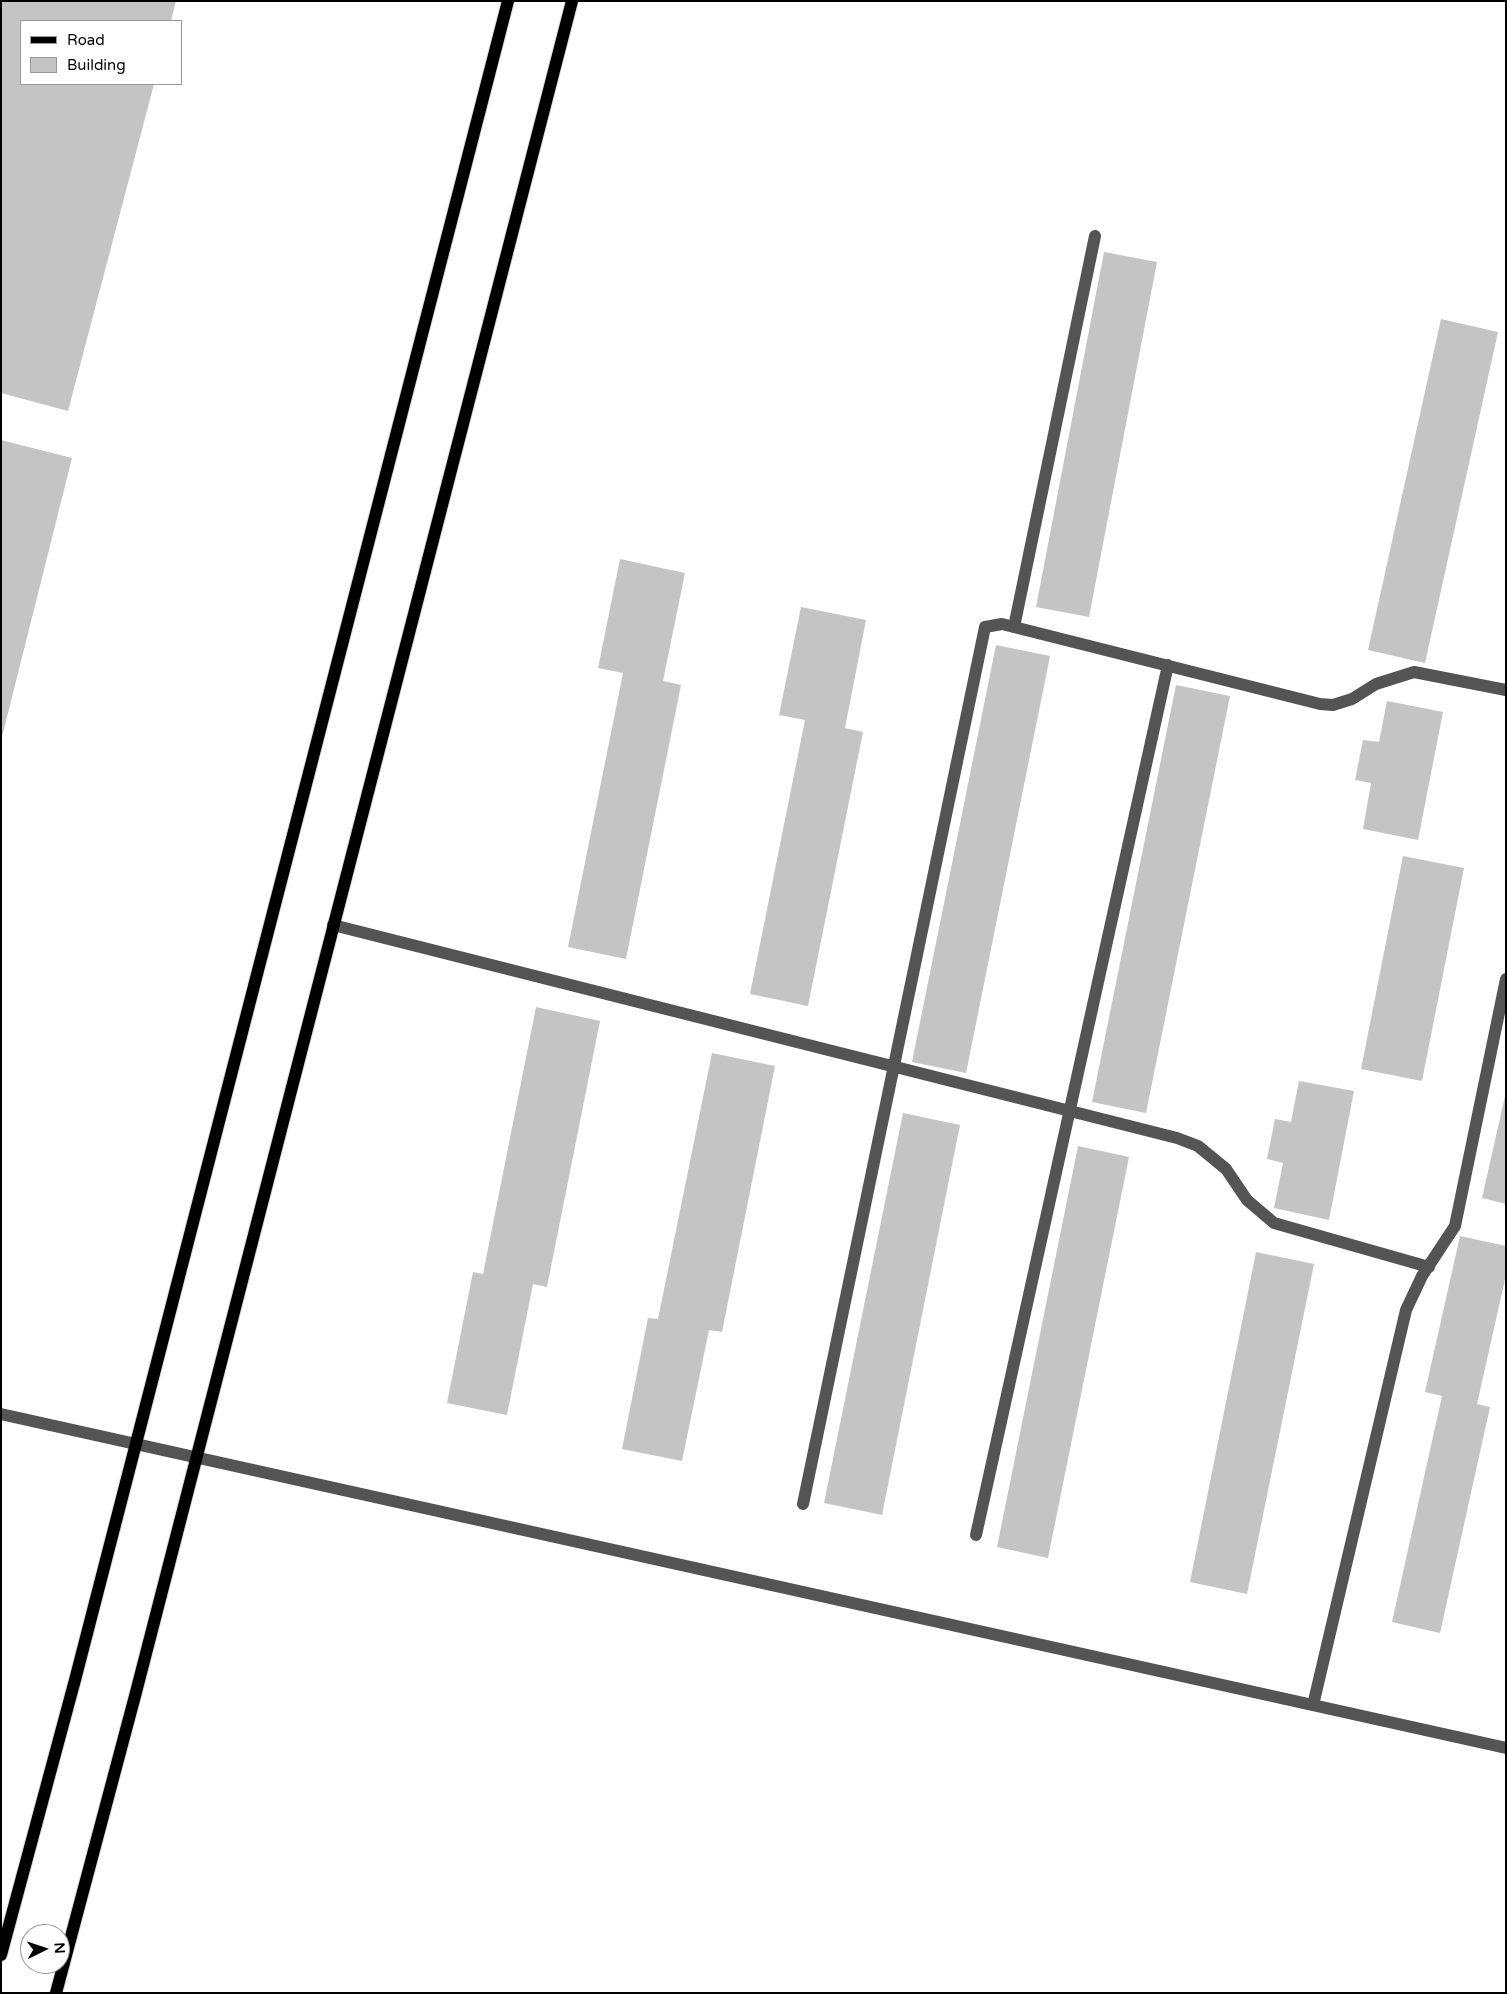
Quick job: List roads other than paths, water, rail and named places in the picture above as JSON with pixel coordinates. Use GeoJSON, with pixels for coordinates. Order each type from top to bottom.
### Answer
{"type":"FeatureCollection","features":[{"type":"Feature","properties":{"kind":"main road"},"geometry":{"type":"LineString","coordinates":[[1,1955],[508,1]]}},
{"type":"Feature","properties":{"kind":"main road"},"geometry":{"type":"LineString","coordinates":[[56,1993],[572,1]]}},
{"type":"Feature","properties":{"kind":"street"},"geometry":{"type":"LineString","coordinates":[[1014,627],[1095,236]]}},
{"type":"Feature","properties":{"kind":"street"},"geometry":{"type":"LineString","coordinates":[[803,1504],[985,627],[1002,624],[1320,704],[1333,705],[1352,699],[1376,684],[1414,672],[1506,690]]}},
{"type":"Feature","properties":{"kind":"street"},"geometry":{"type":"LineString","coordinates":[[976,1535],[1168,666]]}},
{"type":"Feature","properties":{"kind":"street"},"geometry":{"type":"LineString","coordinates":[[333,924],[1177,1138],[1198,1146],[1226,1169],[1247,1200],[1274,1222],[1428,1267]]}},
{"type":"Feature","properties":{"kind":"street"},"geometry":{"type":"LineString","coordinates":[[1313,1705],[1406,1310],[1428,1267],[1455,1226],[1506,979]]}},
{"type":"Feature","properties":{"kind":"street"},"geometry":{"type":"LineString","coordinates":[[1,1414],[1506,1748]]}}]}
